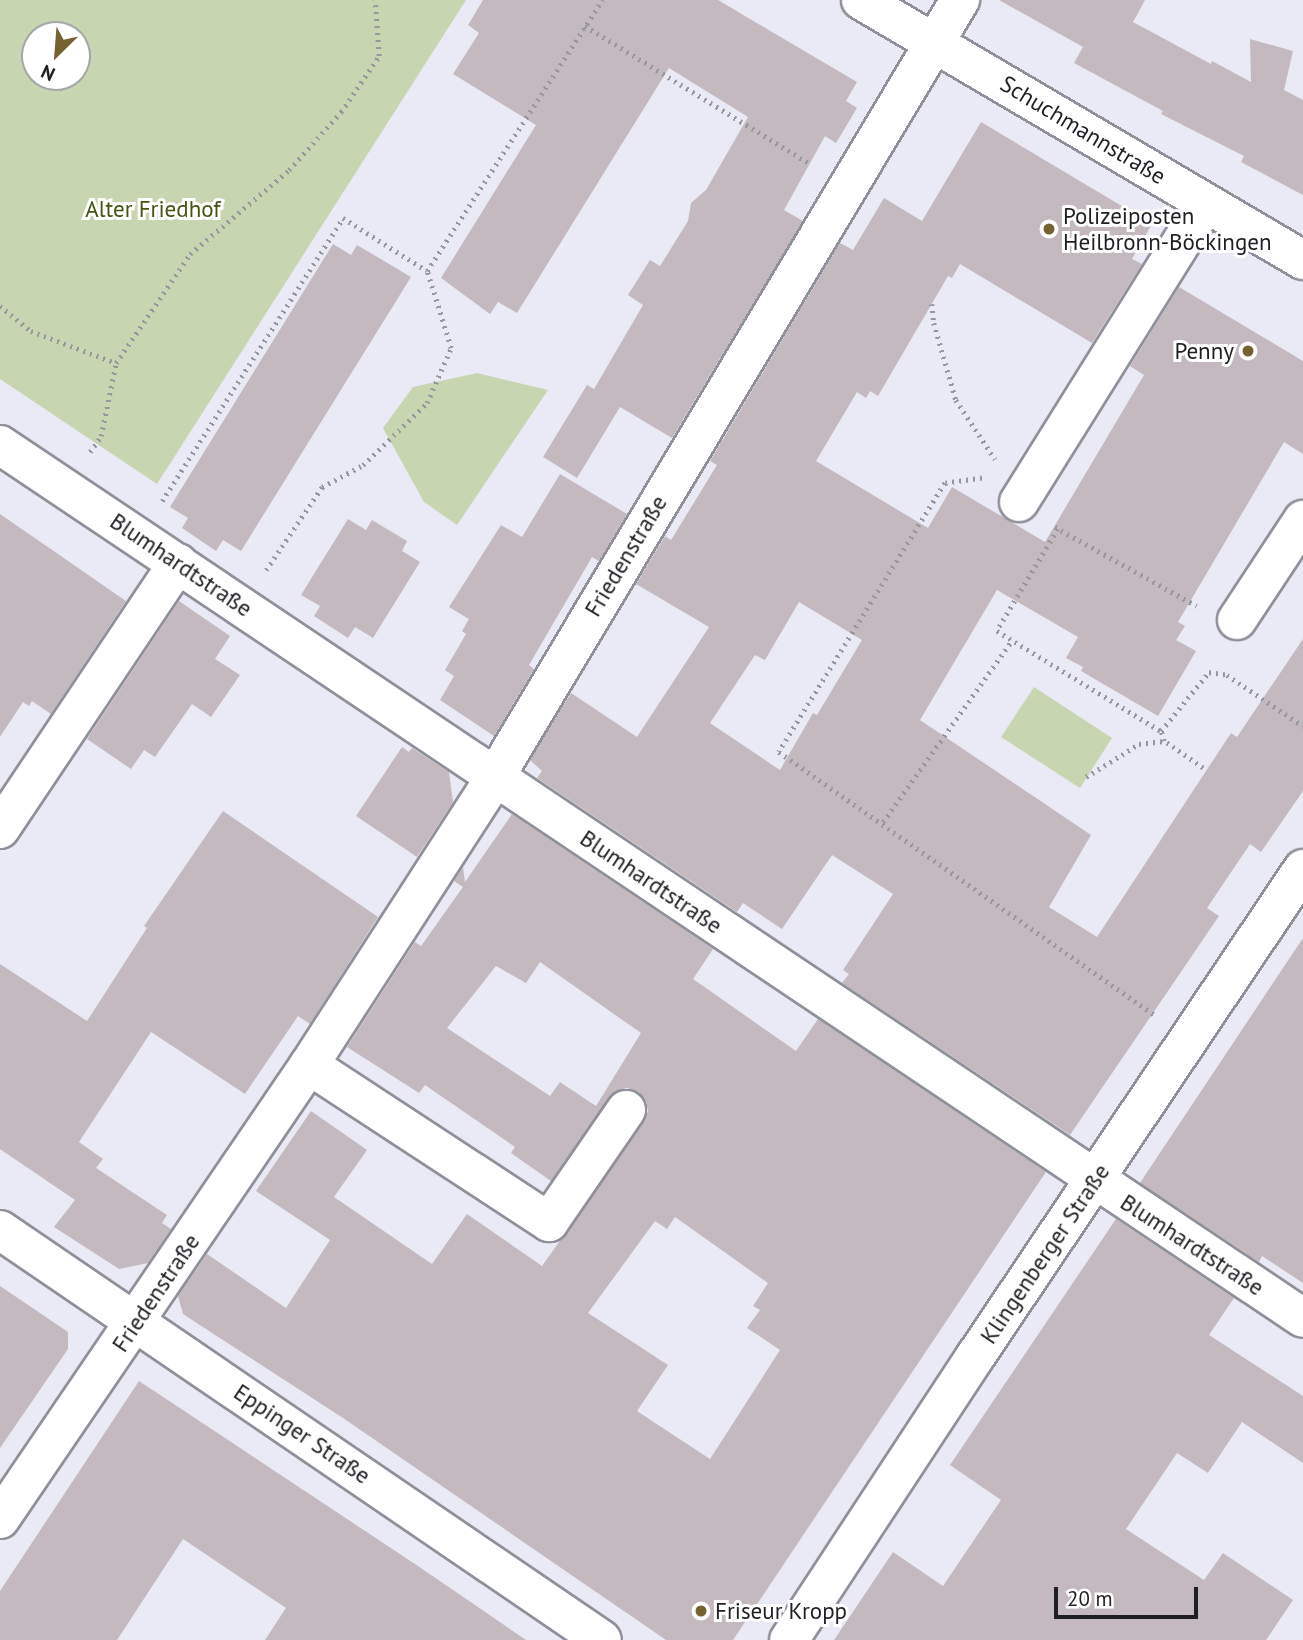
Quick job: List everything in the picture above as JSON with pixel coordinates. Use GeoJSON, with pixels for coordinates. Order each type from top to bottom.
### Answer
{"type":"FeatureCollection","features":[{"type":"Feature","properties":{"kind":"street","name":"Schuchmannstraße"},"geometry":{"type":"LineString","coordinates":[[861,0],[936,41],[1205,204],[1303,260]]}},
{"type":"Feature","properties":{"kind":"street","name":"Friedenstraße"},"geometry":{"type":"LineString","coordinates":[[0,1519],[137,1322],[309,1065],[495,776],[795,272],[850,188],[960,0]]}},
{"type":"Feature","properties":{"kind":"street"},"geometry":{"type":"LineString","coordinates":[[1005,489],[1205,204]]}},
{"type":"Feature","properties":{"kind":"street","name":"Blumhardtstraße"},"geometry":{"type":"LineString","coordinates":[[0,445],[1095,1182],[1303,1318]]}},
{"type":"Feature","properties":{"kind":"street"},"geometry":{"type":"LineString","coordinates":[[1237,620],[1303,520]]}},
{"type":"Feature","properties":{"kind":"street"},"geometry":{"type":"LineString","coordinates":[[0,829],[178,563]]}},
{"type":"Feature","properties":{"kind":"street","name":"Klingenberger Straße"},"geometry":{"type":"LineString","coordinates":[[789,1640],[975,1357],[1303,869]]}},
{"type":"Feature","properties":{"kind":"street"},"geometry":{"type":"LineString","coordinates":[[309,1065],[549,1222],[626,1110]]}},
{"type":"Feature","properties":{"kind":"street","name":"Eppinger Straße"},"geometry":{"type":"LineString","coordinates":[[0,1230],[602,1640]]}},
{"type":"Feature","properties":{"kind":"path"},"geometry":{"type":"LineString","coordinates":[[101,436],[116,363],[190,254],[289,170],[341,111],[379,56],[375,0]]}},
{"type":"Feature","properties":{"kind":"path"},"geometry":{"type":"LineString","coordinates":[[427,271],[602,0]]}},
{"type":"Feature","properties":{"kind":"path"},"geometry":{"type":"LineString","coordinates":[[585,26],[850,188]]}},
{"type":"Feature","properties":{"kind":"path"},"geometry":{"type":"LineString","coordinates":[[139,537],[343,218],[427,271],[451,348],[427,402],[363,465],[322,486],[242,606]]}},
{"type":"Feature","properties":{"kind":"path"},"geometry":{"type":"LineString","coordinates":[[0,306],[31,331],[116,363]]}},
{"type":"Feature","properties":{"kind":"path"},"geometry":{"type":"LineString","coordinates":[[1005,489],[946,483],[779,751],[1189,1040]]}},
{"type":"Feature","properties":{"kind":"path"},"geometry":{"type":"LineString","coordinates":[[1058,529],[997,631],[1161,731],[1164,741],[1203,768]]}},
{"type":"Feature","properties":{"kind":"path"},"geometry":{"type":"LineString","coordinates":[[883,822],[1013,639]]}},
{"type":"Feature","properties":{"kind":"path"},"geometry":{"type":"LineString","coordinates":[[1161,731],[1209,672],[1227,676],[1303,726]]}},
{"type":"Feature","properties":{"kind":"path"},"geometry":{"type":"LineString","coordinates":[[1086,777],[1139,744],[1164,741]]}},
{"type":"Feature","properties":{"kind":"green space","name":"Alter Friedhof"},"geometry":{"type":"Polygon","coordinates":[[[0,0],[466,0],[157,484],[0,379],[0,0]]]}},
{"type":"Feature","properties":{"kind":"green space"},"geometry":{"type":"Polygon","coordinates":[[[477,373],[548,390],[457,525],[424,502],[383,428],[413,387],[477,373]]]}},
{"type":"Feature","properties":{"kind":"green space"},"geometry":{"type":"Polygon","coordinates":[[[1034,687],[1112,738],[1080,788],[1001,737],[1034,687]]]}},
{"type":"Feature","properties":{"kind":"building"},"geometry":{"type":"Polygon","coordinates":[[[483,0],[718,0],[857,82],[846,101],[857,108],[836,143],[825,136],[784,210],[803,221],[672,438],[620,407],[577,478],[543,457],[587,385],[594,389],[643,305],[628,295],[650,260],[660,266],[688,221],[691,203],[706,190],[748,117],[669,68],[517,313],[498,302],[490,314],[441,278],[536,125],[453,74],[479,33],[468,25],[483,0]]]}},
{"type":"Feature","properties":{"kind":"building"},"geometry":{"type":"Polygon","coordinates":[[[999,0],[1145,0],[1133,22],[1251,82],[1250,39],[1293,51],[1284,90],[1303,100],[1303,195],[1241,162],[1244,156],[1161,114],[1163,111],[1074,63],[1083,47],[999,0]]]}},
{"type":"Feature","properties":{"kind":"building"},"geometry":{"type":"Polygon","coordinates":[[[981,122],[1152,224],[1132,259],[1142,264],[1092,343],[960,264],[952,278],[948,276],[878,396],[870,391],[866,398],[857,392],[816,461],[928,528],[952,487],[1045,542],[1144,375],[1130,366],[1179,287],[1303,361],[1303,454],[1284,442],[1178,622],[1185,626],[1176,640],[1196,651],[1158,716],[1081,671],[1083,667],[1066,658],[1078,637],[997,590],[920,720],[1091,835],[1049,907],[1097,937],[1231,733],[1237,737],[1303,639],[1303,791],[1261,852],[1250,844],[1207,908],[1219,916],[1070,1135],[842,983],[849,974],[843,970],[893,894],[832,855],[782,929],[743,903],[737,912],[537,778],[542,771],[530,760],[571,693],[637,737],[709,627],[636,584],[665,536],[671,540],[717,465],[710,461],[840,243],[853,250],[884,198],[922,221],[981,122]],[[799,602],[765,660],[755,655],[710,723],[780,770],[813,713],[817,715],[862,640],[799,602]]]}},
{"type":"Feature","properties":{"kind":"building"},"geometry":{"type":"Polygon","coordinates":[[[333,244],[351,255],[357,245],[411,277],[241,551],[223,540],[216,551],[182,528],[188,518],[170,507],[333,244]]]}},
{"type":"Feature","properties":{"kind":"building"},"geometry":{"type":"Polygon","coordinates":[[[560,474],[627,514],[599,561],[592,557],[529,665],[534,669],[494,736],[440,700],[454,676],[445,670],[466,634],[462,631],[469,619],[449,607],[501,525],[522,537],[560,474]]]}},
{"type":"Feature","properties":{"kind":"building"},"geometry":{"type":"Polygon","coordinates":[[[0,514],[126,601],[51,714],[32,701],[29,706],[23,702],[0,737],[0,514]]]}},
{"type":"Feature","properties":{"kind":"building"},"geometry":{"type":"Polygon","coordinates":[[[348,519],[366,530],[372,520],[407,541],[402,551],[420,562],[373,638],[355,627],[348,638],[314,616],[320,606],[301,595],[348,519]]]}},
{"type":"Feature","properties":{"kind":"building"},"geometry":{"type":"Polygon","coordinates":[[[179,601],[230,636],[215,659],[240,675],[211,717],[192,704],[155,757],[144,750],[131,769],[87,739],[179,601]]]}},
{"type":"Feature","properties":{"kind":"building"},"geometry":{"type":"Polygon","coordinates":[[[402,747],[409,752],[412,748],[449,772],[453,802],[417,857],[356,816],[402,747]]]}},
{"type":"Feature","properties":{"kind":"building"},"geometry":{"type":"Polygon","coordinates":[[[223,811],[378,917],[310,1024],[298,1016],[245,1094],[151,1032],[79,1142],[103,1159],[96,1168],[167,1215],[162,1223],[171,1229],[148,1263],[119,1269],[54,1227],[75,1200],[0,1149],[0,964],[87,1021],[147,928],[144,926],[223,811]]]}},
{"type":"Feature","properties":{"kind":"building"},"geometry":{"type":"Polygon","coordinates":[[[512,814],[713,949],[693,979],[796,1051],[818,1019],[1046,1172],[733,1640],[666,1640],[343,1418],[183,1314],[178,1296],[207,1254],[286,1308],[330,1240],[256,1191],[311,1111],[367,1150],[334,1197],[432,1264],[467,1214],[542,1266],[644,1122],[648,1111],[646,1101],[639,1092],[627,1088],[616,1091],[551,1181],[511,1153],[515,1147],[425,1085],[419,1093],[347,1047],[415,942],[421,946],[463,887],[454,881],[463,867],[465,882],[512,814]],[[540,962],[526,983],[496,966],[447,1028],[550,1096],[560,1082],[596,1106],[641,1033],[540,962]],[[675,1217],[667,1229],[655,1221],[588,1313],[668,1365],[637,1411],[710,1459],[780,1350],[747,1328],[760,1310],[753,1306],[768,1283],[675,1217]]]}},
{"type":"Feature","properties":{"kind":"building"},"geometry":{"type":"Polygon","coordinates":[[[1303,938],[1303,1283],[1262,1256],[1259,1262],[1140,1183],[1303,938]]]}},
{"type":"Feature","properties":{"kind":"building"},"geometry":{"type":"Polygon","coordinates":[[[1116,1219],[1234,1298],[1209,1335],[1303,1396],[1303,1463],[1242,1422],[1208,1473],[1177,1453],[1126,1529],[1204,1580],[1223,1553],[1293,1600],[1266,1640],[834,1640],[893,1552],[943,1586],[1001,1500],[950,1465],[1116,1219]]]}},
{"type":"Feature","properties":{"kind":"building"},"geometry":{"type":"Polygon","coordinates":[[[0,1286],[68,1332],[68,1349],[0,1448],[0,1286]]]}},
{"type":"Feature","properties":{"kind":"building"},"geometry":{"type":"Polygon","coordinates":[[[139,1381],[526,1640],[265,1640],[286,1608],[183,1539],[117,1640],[0,1640],[0,1591],[139,1381]]]}},
{"type":"Feature","properties":{"kind":"place","name":"Polizeiposten Heilbronn-Böckingen"},"geometry":{"type":"Point","coordinates":[1049,229]}},
{"type":"Feature","properties":{"kind":"place","name":"Penny"},"geometry":{"type":"Point","coordinates":[1248,351]}},
{"type":"Feature","properties":{"kind":"place","name":"Friseur Kropp"},"geometry":{"type":"Point","coordinates":[701,1611]}}]}
